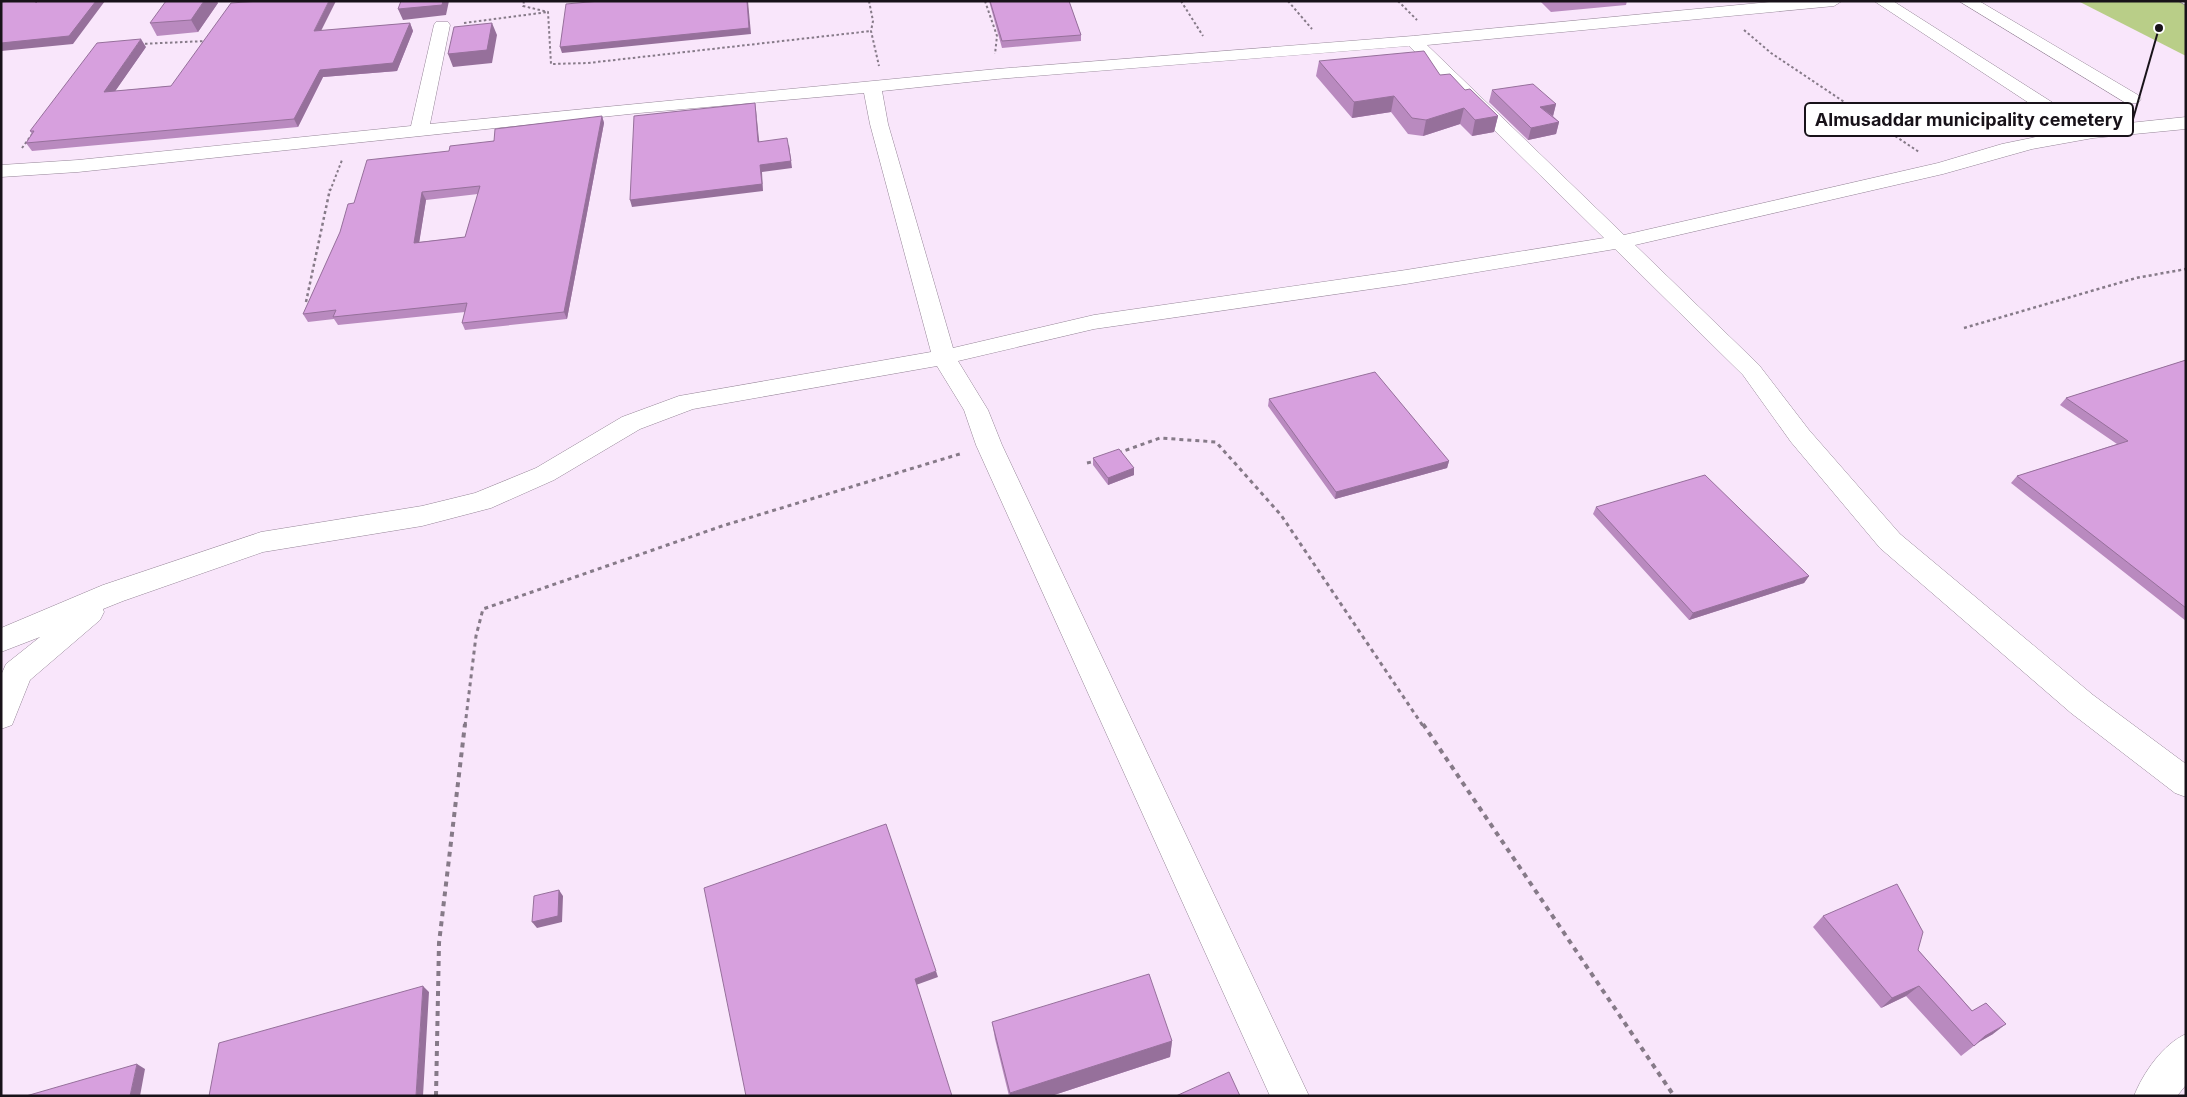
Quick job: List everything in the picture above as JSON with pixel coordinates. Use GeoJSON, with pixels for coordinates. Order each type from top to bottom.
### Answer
{"type":"FeatureCollection","features":[{"type":"Feature","properties":{"kind":"street"},"geometry":{"type":"LineString","coordinates":[[3,170],[78,166],[419,130],[997,74],[1414,41],[1834,1]]}},
{"type":"Feature","properties":{"kind":"street"},"geometry":{"type":"LineString","coordinates":[[1882,1],[2087,133]]}},
{"type":"Feature","properties":{"kind":"street"},"geometry":{"type":"LineString","coordinates":[[1968,1],[2132,100]]}},
{"type":"Feature","properties":{"kind":"street"},"geometry":{"type":"LineString","coordinates":[[419,130],[442,26]]}},
{"type":"Feature","properties":{"kind":"street"},"geometry":{"type":"LineString","coordinates":[[1414,41],[1751,370],[1800,436],[1890,541],[2082,704],[2186,783]]}},
{"type":"Feature","properties":{"kind":"street"},"geometry":{"type":"LineString","coordinates":[[878,87],[880,124],[944,357],[976,410],[989,445],[1290,1096]]}},
{"type":"Feature","properties":{"kind":"street"},"geometry":{"type":"LineString","coordinates":[[1,641],[113,593],[261,542],[422,516],[482,501],[545,474],[631,423],[688,402],[944,357],[1094,322],[1406,277],[1619,242],[1943,168],[1983,154],[2024,143],[2087,133],[2186,123]]}},
{"type":"Feature","properties":{"kind":"street"},"geometry":{"type":"LineString","coordinates":[[1,716],[17,673],[113,593]]}},
{"type":"Feature","properties":{"kind":"street"},"geometry":{"type":"LineString","coordinates":[[2153,1096],[2186,1053]]}},
{"type":"Feature","properties":{"kind":"path"},"geometry":{"type":"LineString","coordinates":[[524,1],[523,6],[548,12]]}},
{"type":"Feature","properties":{"kind":"path"},"geometry":{"type":"LineString","coordinates":[[869,1],[873,21],[871,30],[878,87]]}},
{"type":"Feature","properties":{"kind":"path"},"geometry":{"type":"LineString","coordinates":[[985,1],[997,36],[997,74]]}},
{"type":"Feature","properties":{"kind":"path"},"geometry":{"type":"LineString","coordinates":[[1181,1],[1217,58]]}},
{"type":"Feature","properties":{"kind":"path"},"geometry":{"type":"LineString","coordinates":[[1288,1],[1328,48]]}},
{"type":"Feature","properties":{"kind":"path"},"geometry":{"type":"LineString","coordinates":[[442,26],[548,12]]}},
{"type":"Feature","properties":{"kind":"path"},"geometry":{"type":"LineString","coordinates":[[548,12],[551,64],[588,63],[871,30]]}},
{"type":"Feature","properties":{"kind":"path"},"geometry":{"type":"LineString","coordinates":[[1722,12],[1771,52],[1943,168]]}},
{"type":"Feature","properties":{"kind":"path"},"geometry":{"type":"LineString","coordinates":[[138,44],[214,40]]}},
{"type":"Feature","properties":{"kind":"path"},"geometry":{"type":"LineString","coordinates":[[3,170],[34,132]]}},
{"type":"Feature","properties":{"kind":"path"},"geometry":{"type":"LineString","coordinates":[[306,302],[328,195],[351,138]]}},
{"type":"Feature","properties":{"kind":"path"},"geometry":{"type":"LineString","coordinates":[[1964,328],[2136,278],[2186,269]]}},
{"type":"Feature","properties":{"kind":"path"},"geometry":{"type":"LineString","coordinates":[[1114,454],[1160,438],[1216,442],[1281,515],[1674,1096]]}},
{"type":"Feature","properties":{"kind":"path"},"geometry":{"type":"LineString","coordinates":[[436,1096],[440,942],[476,636],[483,609],[722,526],[989,445]]}},
{"type":"Feature","properties":{"kind":"path"},"geometry":{"type":"LineString","coordinates":[[1087,464],[1105,457]]}},
{"type":"Feature","properties":{"kind":"green space"},"geometry":{"type":"Polygon","coordinates":[[[2078,1],[2186,1],[2186,56],[2078,1]]]}},
{"type":"Feature","properties":{"kind":"building"},"geometry":{"type":"Polygon","coordinates":[[[36,1],[36,3],[37,1],[96,1],[69,36],[1,43],[1,2],[36,1]]]}},
{"type":"Feature","properties":{"kind":"building"},"geometry":{"type":"Polygon","coordinates":[[[166,1],[204,1],[191,20],[150,23],[166,1]]]}},
{"type":"Feature","properties":{"kind":"building"},"geometry":{"type":"Polygon","coordinates":[[[329,1],[314,31],[410,23],[393,63],[320,70],[294,119],[26,143],[34,131],[30,131],[97,43],[141,39],[104,92],[171,86],[231,3],[329,1]]]}},
{"type":"Feature","properties":{"kind":"building"},"geometry":{"type":"Polygon","coordinates":[[[401,1],[443,1],[442,5],[398,9],[401,1]]]}},
{"type":"Feature","properties":{"kind":"building"},"geometry":{"type":"Polygon","coordinates":[[[600,1],[747,1],[749,28],[560,47],[566,4],[600,1]]]}},
{"type":"Feature","properties":{"kind":"building"},"geometry":{"type":"Polygon","coordinates":[[[990,1],[1069,1],[1081,35],[1002,41],[990,1]]]}},
{"type":"Feature","properties":{"kind":"building"},"geometry":{"type":"Polygon","coordinates":[[[492,23],[487,50],[448,54],[454,27],[492,23]]]}},
{"type":"Feature","properties":{"kind":"building"},"geometry":{"type":"Polygon","coordinates":[[[1424,51],[1440,75],[1450,74],[1465,90],[1470,89],[1498,116],[1475,120],[1464,108],[1426,120],[1412,118],[1394,96],[1354,102],[1319,61],[1424,51]]]}},
{"type":"Feature","properties":{"kind":"building"},"geometry":{"type":"Polygon","coordinates":[[[1533,84],[1556,104],[1540,107],[1559,122],[1531,128],[1492,90],[1533,84]]]}},
{"type":"Feature","properties":{"kind":"building"},"geometry":{"type":"Polygon","coordinates":[[[755,103],[758,142],[787,138],[791,161],[760,165],[762,184],[630,200],[634,116],[755,103]]]}},
{"type":"Feature","properties":{"kind":"building"},"geometry":{"type":"Polygon","coordinates":[[[602,116],[564,312],[462,323],[467,303],[333,317],[336,310],[303,314],[340,232],[348,204],[354,203],[367,160],[449,151],[450,146],[494,141],[495,129],[602,116]],[[480,186],[422,192],[414,243],[465,237],[480,186]]]}},
{"type":"Feature","properties":{"kind":"building"},"geometry":{"type":"Polygon","coordinates":[[[2186,360],[2186,608],[2017,476],[2128,441],[2066,398],[2186,360]]]}},
{"type":"Feature","properties":{"kind":"building"},"geometry":{"type":"Polygon","coordinates":[[[1375,372],[1449,461],[1336,492],[1269,399],[1375,372]]]}},
{"type":"Feature","properties":{"kind":"building"},"geometry":{"type":"Polygon","coordinates":[[[1119,449],[1134,468],[1108,478],[1093,458],[1119,449]]]}},
{"type":"Feature","properties":{"kind":"building"},"geometry":{"type":"Polygon","coordinates":[[[1705,475],[1809,576],[1693,613],[1596,507],[1705,475]]]}},
{"type":"Feature","properties":{"kind":"building"},"geometry":{"type":"Polygon","coordinates":[[[886,824],[936,971],[915,979],[952,1096],[746,1096],[704,888],[886,824]]]}},
{"type":"Feature","properties":{"kind":"building"},"geometry":{"type":"Polygon","coordinates":[[[1897,884],[1923,932],[1918,950],[1972,1011],[1986,1003],[2006,1024],[1985,1036],[1974,1046],[1919,986],[1892,998],[1823,916],[1897,884]]]}},
{"type":"Feature","properties":{"kind":"building"},"geometry":{"type":"Polygon","coordinates":[[[559,890],[558,916],[532,922],[534,896],[559,890]]]}},
{"type":"Feature","properties":{"kind":"building"},"geometry":{"type":"Polygon","coordinates":[[[1149,974],[1172,1041],[1010,1093],[992,1022],[1149,974]]]}},
{"type":"Feature","properties":{"kind":"building"},"geometry":{"type":"Polygon","coordinates":[[[423,986],[416,1096],[209,1096],[219,1043],[423,986]]]}},
{"type":"Feature","properties":{"kind":"building"},"geometry":{"type":"Polygon","coordinates":[[[137,1064],[130,1096],[26,1096],[137,1064]]]}},
{"type":"Feature","properties":{"kind":"building"},"geometry":{"type":"Polygon","coordinates":[[[1229,1072],[1240,1096],[1176,1096],[1229,1072]]]}},
{"type":"Feature","properties":{"kind":"place","name":"Almusaddar municipality cemetery"},"geometry":{"type":"Point","coordinates":[2159,28]}}]}
